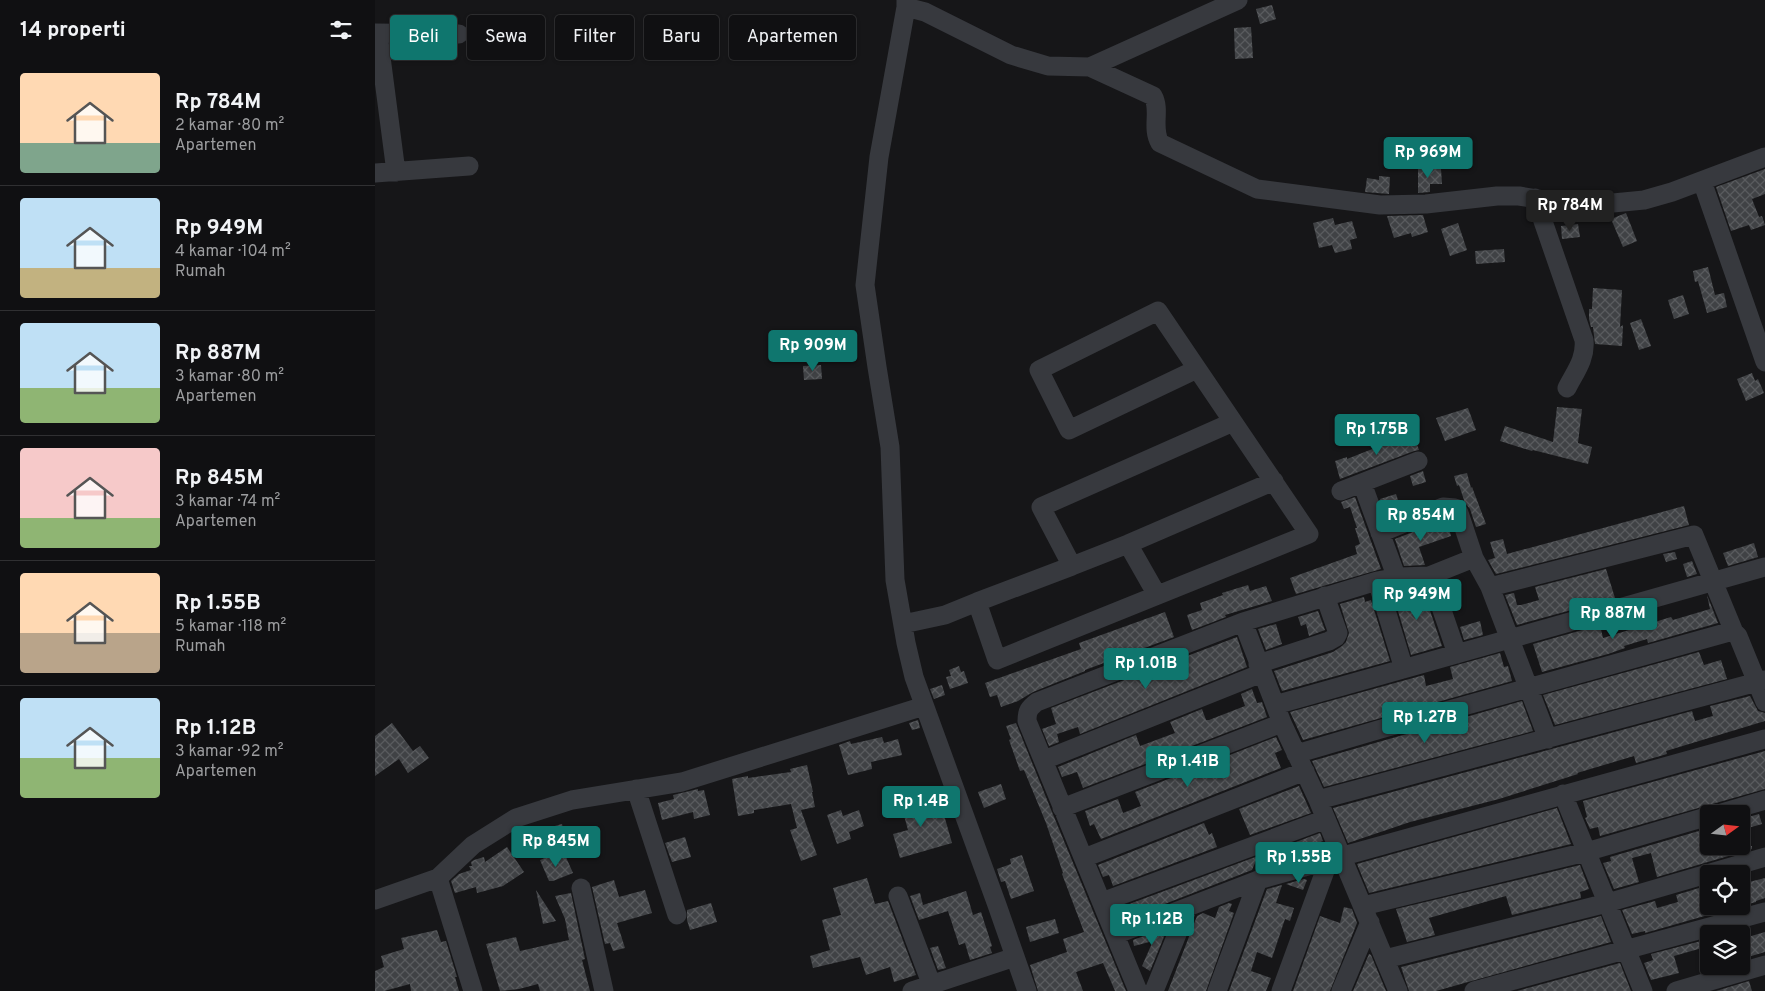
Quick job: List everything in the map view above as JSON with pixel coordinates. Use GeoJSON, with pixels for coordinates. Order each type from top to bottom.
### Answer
{"type":"FeatureCollection","features":[{"type":"Feature","properties":{"kind":"street"},"geometry":{"type":"LineString","coordinates":[[1089,67],[1238,0]]}},
{"type":"Feature","properties":{"kind":"street"},"geometry":{"type":"LineString","coordinates":[[1027,991],[914,677],[895,580],[890,447],[865,284],[879,157],[906,4],[1011,55],[1048,66],[1089,67],[1153,96],[1156,102],[1155,129],[1160,143],[1257,189],[1380,205],[1426,204],[1497,196],[1535,198],[1556,202],[1613,203],[1644,200],[1672,192],[1765,157]]}},
{"type":"Feature","properties":{"kind":"street"},"geometry":{"type":"LineString","coordinates":[[395,172],[383,122],[377,34],[459,34]]}},
{"type":"Feature","properties":{"kind":"street"},"geometry":{"type":"LineString","coordinates":[[375,173],[469,166]]}},
{"type":"Feature","properties":{"kind":"street"},"geometry":{"type":"LineString","coordinates":[[1702,181],[1765,361]]}},
{"type":"Feature","properties":{"kind":"street"},"geometry":{"type":"LineString","coordinates":[[1535,198],[1584,340],[1585,351],[1583,358],[1567,388]]}},
{"type":"Feature","properties":{"kind":"street"},"geometry":{"type":"LineString","coordinates":[[977,602],[997,660],[1309,534],[1158,311],[1039,370],[1069,430],[1197,369]]}},
{"type":"Feature","properties":{"kind":"street"},"geometry":{"type":"LineString","coordinates":[[1072,566],[1041,507],[1233,422]]}},
{"type":"Feature","properties":{"kind":"street"},"geometry":{"type":"LineString","coordinates":[[1341,491],[1419,462]]}},
{"type":"Feature","properties":{"kind":"street"},"geometry":{"type":"LineString","coordinates":[[903,624],[945,615],[1128,544],[1274,482]]}},
{"type":"Feature","properties":{"kind":"street"},"geometry":{"type":"LineString","coordinates":[[1362,483],[1395,574],[1399,577]]}},
{"type":"Feature","properties":{"kind":"street"},"geometry":{"type":"LineString","coordinates":[[1380,533],[1443,507],[1455,508],[1459,513],[1474,558],[1490,587],[1548,739]]}},
{"type":"Feature","properties":{"kind":"street"},"geometry":{"type":"LineString","coordinates":[[1490,587],[1695,535],[1734,632],[1738,636],[1761,681],[1765,702]]}},
{"type":"Feature","properties":{"kind":"street"},"geometry":{"type":"LineString","coordinates":[[1128,544],[1157,595]]}},
{"type":"Feature","properties":{"kind":"street"},"geometry":{"type":"LineString","coordinates":[[1138,991],[1027,721],[1027,712],[1037,702],[1243,622],[1377,581],[1399,577],[1429,576],[1474,558]]}},
{"type":"Feature","properties":{"kind":"street"},"geometry":{"type":"LineString","coordinates":[[1275,705],[1765,567]]}},
{"type":"Feature","properties":{"kind":"street"},"geometry":{"type":"LineString","coordinates":[[1429,576],[1457,654]]}},
{"type":"Feature","properties":{"kind":"street"},"geometry":{"type":"LineString","coordinates":[[1377,581],[1404,669]]}},
{"type":"Feature","properties":{"kind":"street"},"geometry":{"type":"LineString","coordinates":[[1044,760],[1336,637],[1338,633],[1325,596]]}},
{"type":"Feature","properties":{"kind":"street"},"geometry":{"type":"LineString","coordinates":[[907,646],[945,615]]}},
{"type":"Feature","properties":{"kind":"street"},"geometry":{"type":"LineString","coordinates":[[1243,622],[1282,723],[1318,800],[1335,858],[1367,914],[1398,991]]}},
{"type":"Feature","properties":{"kind":"street"},"geometry":{"type":"LineString","coordinates":[[1296,754],[1734,632]]}},
{"type":"Feature","properties":{"kind":"street"},"geometry":{"type":"LineString","coordinates":[[1318,800],[1761,681]]}},
{"type":"Feature","properties":{"kind":"street"},"geometry":{"type":"LineString","coordinates":[[375,900],[438,878],[473,845],[516,818],[572,800],[683,782],[924,706]]}},
{"type":"Feature","properties":{"kind":"street"},"geometry":{"type":"LineString","coordinates":[[1062,808],[1282,723]]}},
{"type":"Feature","properties":{"kind":"street"},"geometry":{"type":"LineString","coordinates":[[1115,935],[1258,880],[1765,739]]}},
{"type":"Feature","properties":{"kind":"street"},"geometry":{"type":"LineString","coordinates":[[1084,858],[1305,771]]}},
{"type":"Feature","properties":{"kind":"street"},"geometry":{"type":"LineString","coordinates":[[636,789],[677,915]]}},
{"type":"Feature","properties":{"kind":"street"},"geometry":{"type":"LineString","coordinates":[[1563,794],[1643,991]]}},
{"type":"Feature","properties":{"kind":"street"},"geometry":{"type":"LineString","coordinates":[[1748,805],[1765,800]]}},
{"type":"Feature","properties":{"kind":"street"},"geometry":{"type":"LineString","coordinates":[[1102,902],[1325,819]]}},
{"type":"Feature","properties":{"kind":"street"},"geometry":{"type":"LineString","coordinates":[[1367,914],[1700,819]]}},
{"type":"Feature","properties":{"kind":"street"},"geometry":{"type":"LineString","coordinates":[[1385,959],[1607,903],[1765,857]]}},
{"type":"Feature","properties":{"kind":"street"},"geometry":{"type":"LineString","coordinates":[[1281,991],[1335,858]]}},
{"type":"Feature","properties":{"kind":"street"},"geometry":{"type":"LineString","coordinates":[[438,878],[473,991]]}},
{"type":"Feature","properties":{"kind":"street"},"geometry":{"type":"LineString","coordinates":[[1217,991],[1258,880]]}},
{"type":"Feature","properties":{"kind":"street"},"geometry":{"type":"LineString","coordinates":[[581,888],[604,991]]}},
{"type":"Feature","properties":{"kind":"street"},"geometry":{"type":"LineString","coordinates":[[898,896],[932,988]]}},
{"type":"Feature","properties":{"kind":"street"},"geometry":{"type":"LineString","coordinates":[[1154,991],[1188,907]]}},
{"type":"Feature","properties":{"kind":"street"},"geometry":{"type":"LineString","coordinates":[[1474,991],[1765,912]]}},
{"type":"Feature","properties":{"kind":"street"},"geometry":{"type":"LineString","coordinates":[[1341,991],[1367,914]]}},
{"type":"Feature","properties":{"kind":"street"},"geometry":{"type":"LineString","coordinates":[[912,991],[932,988],[1015,957]]}},
{"type":"Feature","properties":{"kind":"street"},"geometry":{"type":"LineString","coordinates":[[1676,991],[1765,965]]}},
{"type":"Feature","properties":{"kind":"building"},"geometry":{"type":"Polygon","coordinates":[[[1272,5],[1276,19],[1260,24],[1256,9],[1272,5]]]}},
{"type":"Feature","properties":{"kind":"building"},"geometry":{"type":"Polygon","coordinates":[[[1251,27],[1253,58],[1235,59],[1234,28],[1251,27]]]}},
{"type":"Feature","properties":{"kind":"building"},"geometry":{"type":"Polygon","coordinates":[[[1418,169],[1441,169],[1442,184],[1430,184],[1430,192],[1418,193],[1418,169]]]}},
{"type":"Feature","properties":{"kind":"building"},"geometry":{"type":"Polygon","coordinates":[[[1765,169],[1765,194],[1752,199],[1759,217],[1762,216],[1765,225],[1751,230],[1749,225],[1731,231],[1716,187],[1765,169]]]}},
{"type":"Feature","properties":{"kind":"building"},"geometry":{"type":"Polygon","coordinates":[[[1379,176],[1390,177],[1389,194],[1365,192],[1367,178],[1379,180],[1379,176]]]}},
{"type":"Feature","properties":{"kind":"building"},"geometry":{"type":"Polygon","coordinates":[[[1626,213],[1637,241],[1623,247],[1611,219],[1626,213]]]}},
{"type":"Feature","properties":{"kind":"building"},"geometry":{"type":"Polygon","coordinates":[[[1423,215],[1428,232],[1412,237],[1411,233],[1394,238],[1387,216],[1423,215]]]}},
{"type":"Feature","properties":{"kind":"building"},"geometry":{"type":"Polygon","coordinates":[[[1333,218],[1335,225],[1352,221],[1357,238],[1350,240],[1352,249],[1335,253],[1332,245],[1319,248],[1313,223],[1333,218]]]}},
{"type":"Feature","properties":{"kind":"building"},"geometry":{"type":"Polygon","coordinates":[[[1458,223],[1467,250],[1450,256],[1441,229],[1458,223]]]}},
{"type":"Feature","properties":{"kind":"building"},"geometry":{"type":"Polygon","coordinates":[[[1578,224],[1580,237],[1562,239],[1561,226],[1578,224]]]}},
{"type":"Feature","properties":{"kind":"building"},"geometry":{"type":"Polygon","coordinates":[[[1504,249],[1505,262],[1476,264],[1475,251],[1504,249]]]}},
{"type":"Feature","properties":{"kind":"building"},"geometry":{"type":"Polygon","coordinates":[[[1708,267],[1715,295],[1724,293],[1727,307],[1707,313],[1698,281],[1695,282],[1693,271],[1708,267]]]}},
{"type":"Feature","properties":{"kind":"building"},"geometry":{"type":"Polygon","coordinates":[[[1593,288],[1622,290],[1620,327],[1623,325],[1622,346],[1595,344],[1593,327],[1591,327],[1589,319],[1589,309],[1592,309],[1593,288]]]}},
{"type":"Feature","properties":{"kind":"building"},"geometry":{"type":"Polygon","coordinates":[[[1683,295],[1689,314],[1674,319],[1668,300],[1683,295]]]}},
{"type":"Feature","properties":{"kind":"building"},"geometry":{"type":"Polygon","coordinates":[[[1641,319],[1651,346],[1639,350],[1630,323],[1641,319]]]}},
{"type":"Feature","properties":{"kind":"building"},"geometry":{"type":"Polygon","coordinates":[[[821,365],[822,379],[804,380],[803,366],[821,365]]]}},
{"type":"Feature","properties":{"kind":"building"},"geometry":{"type":"Polygon","coordinates":[[[1752,373],[1755,381],[1758,379],[1764,393],[1746,401],[1737,379],[1752,373]]]}},
{"type":"Feature","properties":{"kind":"building"},"geometry":{"type":"Polygon","coordinates":[[[1557,407],[1582,409],[1578,443],[1592,447],[1588,464],[1532,451],[1500,441],[1505,426],[1553,442],[1557,407]]]}},
{"type":"Feature","properties":{"kind":"building"},"geometry":{"type":"Polygon","coordinates":[[[1468,408],[1476,430],[1445,441],[1436,418],[1468,408]]]}},
{"type":"Feature","properties":{"kind":"building"},"geometry":{"type":"Polygon","coordinates":[[[1413,433],[1419,450],[1340,479],[1335,461],[1347,457],[1347,459],[1413,433]]]}},
{"type":"Feature","properties":{"kind":"building"},"geometry":{"type":"Polygon","coordinates":[[[1423,471],[1426,482],[1413,486],[1410,476],[1423,471]]]}},
{"type":"Feature","properties":{"kind":"building"},"geometry":{"type":"Polygon","coordinates":[[[1467,473],[1486,524],[1476,527],[1470,509],[1465,503],[1454,476],[1467,473]]]}},
{"type":"Feature","properties":{"kind":"building"},"geometry":{"type":"Polygon","coordinates":[[[1396,494],[1402,512],[1387,518],[1380,499],[1396,494]]]}},
{"type":"Feature","properties":{"kind":"building"},"geometry":{"type":"Polygon","coordinates":[[[1355,497],[1381,569],[1296,594],[1290,578],[1357,554],[1355,546],[1360,544],[1355,528],[1357,528],[1350,507],[1344,509],[1341,502],[1355,497]]]}},
{"type":"Feature","properties":{"kind":"building"},"geometry":{"type":"Polygon","coordinates":[[[1684,506],[1689,525],[1496,574],[1488,560],[1495,558],[1490,542],[1503,539],[1507,554],[1684,506]]]}},
{"type":"Feature","properties":{"kind":"building"},"geometry":{"type":"Polygon","coordinates":[[[1446,519],[1451,536],[1419,547],[1425,565],[1404,566],[1395,539],[1446,519]]]}},
{"type":"Feature","properties":{"kind":"building"},"geometry":{"type":"Polygon","coordinates":[[[1754,543],[1758,557],[1728,566],[1723,553],[1754,543]]]}},
{"type":"Feature","properties":{"kind":"building"},"geometry":{"type":"Polygon","coordinates":[[[1675,552],[1677,559],[1666,562],[1663,554],[1675,552]]]}},
{"type":"Feature","properties":{"kind":"building"},"geometry":{"type":"Polygon","coordinates":[[[1692,561],[1697,574],[1687,577],[1683,564],[1692,561]]]}},
{"type":"Feature","properties":{"kind":"building"},"geometry":{"type":"Polygon","coordinates":[[[1606,569],[1615,598],[1517,625],[1505,595],[1514,593],[1517,605],[1521,605],[1539,600],[1535,587],[1606,569]]]}},
{"type":"Feature","properties":{"kind":"building"},"geometry":{"type":"Polygon","coordinates":[[[1248,585],[1250,591],[1266,586],[1272,601],[1225,615],[1226,617],[1192,630],[1187,615],[1202,610],[1200,603],[1223,595],[1222,593],[1248,585]]]}},
{"type":"Feature","properties":{"kind":"building"},"geometry":{"type":"Polygon","coordinates":[[[1422,587],[1442,646],[1411,655],[1393,594],[1422,587]]]}},
{"type":"Feature","properties":{"kind":"building"},"geometry":{"type":"Polygon","coordinates":[[[1707,595],[1718,623],[1648,643],[1647,639],[1624,646],[1625,648],[1608,654],[1542,672],[1533,644],[1600,625],[1603,638],[1671,617],[1673,620],[1710,609],[1707,595]]]}},
{"type":"Feature","properties":{"kind":"building"},"geometry":{"type":"Polygon","coordinates":[[[1364,597],[1365,602],[1371,600],[1390,661],[1282,691],[1274,671],[1333,652],[1342,646],[1346,642],[1349,633],[1340,604],[1364,597]]]}},
{"type":"Feature","properties":{"kind":"building"},"geometry":{"type":"Polygon","coordinates":[[[1318,611],[1325,630],[1309,636],[1306,624],[1301,626],[1298,617],[1318,611]]]}},
{"type":"Feature","properties":{"kind":"building"},"geometry":{"type":"Polygon","coordinates":[[[1165,612],[1174,637],[1085,670],[1001,707],[997,695],[990,697],[985,683],[1081,649],[1079,643],[1165,612]]]}},
{"type":"Feature","properties":{"kind":"building"},"geometry":{"type":"Polygon","coordinates":[[[1480,621],[1483,635],[1464,640],[1460,627],[1480,621]]]}},
{"type":"Feature","properties":{"kind":"building"},"geometry":{"type":"Polygon","coordinates":[[[1276,624],[1282,644],[1266,650],[1258,629],[1276,624]]]}},
{"type":"Feature","properties":{"kind":"building"},"geometry":{"type":"Polygon","coordinates":[[[1237,637],[1247,667],[1080,734],[1078,727],[1057,734],[1059,742],[1049,746],[1042,729],[1056,724],[1051,708],[1237,637]]]}},
{"type":"Feature","properties":{"kind":"building"},"geometry":{"type":"Polygon","coordinates":[[[1699,652],[1704,665],[1721,660],[1727,679],[1555,725],[1543,695],[1699,652]]]}},
{"type":"Feature","properties":{"kind":"building"},"geometry":{"type":"Polygon","coordinates":[[[1500,653],[1504,667],[1508,666],[1512,681],[1303,740],[1290,712],[1424,675],[1426,686],[1453,679],[1450,667],[1500,653]]]}},
{"type":"Feature","properties":{"kind":"building"},"geometry":{"type":"Polygon","coordinates":[[[959,666],[961,672],[964,671],[968,683],[950,689],[946,677],[951,676],[949,670],[959,666]]]}},
{"type":"Feature","properties":{"kind":"building"},"geometry":{"type":"Polygon","coordinates":[[[942,685],[945,695],[934,699],[930,689],[942,685]]]}},
{"type":"Feature","properties":{"kind":"building"},"geometry":{"type":"Polygon","coordinates":[[[1252,689],[1257,703],[1262,702],[1267,717],[1083,788],[1077,772],[1062,777],[1058,767],[1136,735],[1140,746],[1175,733],[1170,722],[1202,709],[1206,720],[1209,720],[1245,706],[1241,694],[1252,689]]]}},
{"type":"Feature","properties":{"kind":"building"},"geometry":{"type":"Polygon","coordinates":[[[1750,696],[1758,711],[1765,713],[1765,721],[1666,751],[1667,754],[1636,763],[1634,756],[1499,799],[1410,822],[1348,843],[1333,808],[1692,711],[1695,721],[1713,716],[1710,706],[1750,696]]]}},
{"type":"Feature","properties":{"kind":"building"},"geometry":{"type":"Polygon","coordinates":[[[1522,701],[1533,731],[1324,787],[1312,761],[1522,701]]]}},
{"type":"Feature","properties":{"kind":"building"},"geometry":{"type":"Polygon","coordinates":[[[918,720],[920,728],[912,730],[909,723],[918,720]]]}},
{"type":"Feature","properties":{"kind":"building"},"geometry":{"type":"Polygon","coordinates":[[[392,723],[413,751],[420,746],[429,758],[408,773],[399,759],[375,776],[375,736],[392,723]]]}},
{"type":"Feature","properties":{"kind":"building"},"geometry":{"type":"Polygon","coordinates":[[[1016,723],[1126,991],[1115,991],[1103,963],[1076,972],[1083,991],[1038,991],[1030,965],[1067,952],[1063,939],[1084,932],[1062,874],[1046,823],[1024,770],[1020,771],[1009,740],[1011,739],[1006,726],[1016,723]]]}},
{"type":"Feature","properties":{"kind":"building"},"geometry":{"type":"Polygon","coordinates":[[[882,737],[884,743],[898,739],[902,755],[871,762],[872,769],[848,775],[839,745],[850,741],[851,744],[882,737]]]}},
{"type":"Feature","properties":{"kind":"building"},"geometry":{"type":"Polygon","coordinates":[[[1276,737],[1282,750],[1275,753],[1281,768],[1101,839],[1094,824],[1090,826],[1085,811],[1118,799],[1123,813],[1141,806],[1135,792],[1276,737]]]}},
{"type":"Feature","properties":{"kind":"building"},"geometry":{"type":"Polygon","coordinates":[[[1765,751],[1765,789],[1709,805],[1700,805],[1700,808],[1600,836],[1598,827],[1590,829],[1585,818],[1587,817],[1583,801],[1765,751]]]}},
{"type":"Feature","properties":{"kind":"building"},"geometry":{"type":"Polygon","coordinates":[[[807,765],[815,807],[801,810],[817,855],[801,861],[790,830],[797,828],[791,804],[754,810],[754,813],[738,816],[732,779],[791,772],[790,769],[807,765]]]}},
{"type":"Feature","properties":{"kind":"building"},"geometry":{"type":"Polygon","coordinates":[[[1001,784],[1006,799],[984,808],[978,792],[1001,784]]]}},
{"type":"Feature","properties":{"kind":"building"},"geometry":{"type":"Polygon","coordinates":[[[1299,786],[1311,813],[1250,835],[1239,809],[1299,786]]]}},
{"type":"Feature","properties":{"kind":"building"},"geometry":{"type":"Polygon","coordinates":[[[698,789],[698,791],[704,790],[710,815],[694,819],[693,812],[662,820],[658,803],[674,799],[673,795],[698,789]]]}},
{"type":"Feature","properties":{"kind":"building"},"geometry":{"type":"Polygon","coordinates":[[[917,796],[919,804],[935,800],[939,816],[944,815],[952,843],[900,858],[893,834],[908,830],[900,801],[917,796]]]}},
{"type":"Feature","properties":{"kind":"building"},"geometry":{"type":"Polygon","coordinates":[[[1557,808],[1571,844],[1369,893],[1357,864],[1557,808]]]}},
{"type":"Feature","properties":{"kind":"building"},"geometry":{"type":"Polygon","coordinates":[[[841,810],[843,816],[859,810],[864,826],[849,832],[851,839],[837,844],[827,815],[841,810]]]}},
{"type":"Feature","properties":{"kind":"building"},"geometry":{"type":"Polygon","coordinates":[[[1759,814],[1762,824],[1750,827],[1750,816],[1759,814]]]}},
{"type":"Feature","properties":{"kind":"building"},"geometry":{"type":"Polygon","coordinates":[[[1204,823],[1209,835],[1212,833],[1217,847],[1113,886],[1109,875],[1103,877],[1098,865],[1204,823]]]}},
{"type":"Feature","properties":{"kind":"building"},"geometry":{"type":"Polygon","coordinates":[[[562,824],[565,835],[554,838],[551,827],[562,824]]]}},
{"type":"Feature","properties":{"kind":"building"},"geometry":{"type":"Polygon","coordinates":[[[1700,831],[1700,855],[1732,855],[1657,877],[1651,853],[1632,858],[1639,882],[1614,889],[1603,863],[1611,861],[1610,857],[1700,831]]]}},
{"type":"Feature","properties":{"kind":"building"},"geometry":{"type":"Polygon","coordinates":[[[1320,833],[1323,841],[1290,854],[1292,858],[1270,865],[1272,860],[1259,856],[1320,833]]]}},
{"type":"Feature","properties":{"kind":"building"},"geometry":{"type":"Polygon","coordinates":[[[685,837],[691,857],[672,862],[665,843],[685,837]]]}},
{"type":"Feature","properties":{"kind":"building"},"geometry":{"type":"Polygon","coordinates":[[[507,847],[524,872],[503,886],[477,893],[476,887],[455,893],[451,881],[459,874],[471,870],[469,866],[472,866],[471,862],[484,857],[485,862],[507,847]]]}},
{"type":"Feature","properties":{"kind":"building"},"geometry":{"type":"Polygon","coordinates":[[[552,855],[554,859],[565,855],[573,873],[549,881],[540,860],[552,855]]]}},
{"type":"Feature","properties":{"kind":"building"},"geometry":{"type":"Polygon","coordinates":[[[1022,855],[1034,891],[1011,899],[1005,881],[1001,882],[997,869],[1011,864],[1010,859],[1022,855]]]}},
{"type":"Feature","properties":{"kind":"building"},"geometry":{"type":"Polygon","coordinates":[[[1258,856],[1252,870],[1121,921],[1116,909],[1258,856]]]}},
{"type":"Feature","properties":{"kind":"building"},"geometry":{"type":"Polygon","coordinates":[[[1580,865],[1589,889],[1580,892],[1581,898],[1512,915],[1506,896],[1429,918],[1435,935],[1407,942],[1396,909],[1580,865]]]}},
{"type":"Feature","properties":{"kind":"building"},"geometry":{"type":"Polygon","coordinates":[[[867,878],[875,904],[888,901],[916,975],[894,982],[890,967],[866,975],[860,957],[813,968],[810,956],[830,950],[822,920],[841,915],[833,888],[867,878]]]}},
{"type":"Feature","properties":{"kind":"building"},"geometry":{"type":"Polygon","coordinates":[[[1765,878],[1765,898],[1750,904],[1750,882],[1765,878]]]}},
{"type":"Feature","properties":{"kind":"building"},"geometry":{"type":"Polygon","coordinates":[[[1304,879],[1307,880],[1303,890],[1286,884],[1304,879]]]}},
{"type":"Feature","properties":{"kind":"building"},"geometry":{"type":"Polygon","coordinates":[[[614,880],[619,897],[645,890],[652,913],[617,923],[625,948],[613,951],[610,943],[605,944],[592,887],[614,880]]]}},
{"type":"Feature","properties":{"kind":"building"},"geometry":{"type":"Polygon","coordinates":[[[1282,885],[1276,903],[1294,908],[1290,921],[1285,919],[1272,958],[1257,952],[1251,971],[1271,978],[1266,991],[1229,991],[1267,889],[1282,885]]]}},
{"type":"Feature","properties":{"kind":"building"},"geometry":{"type":"Polygon","coordinates":[[[1700,888],[1700,915],[1708,915],[1645,933],[1645,931],[1632,934],[1622,910],[1655,901],[1657,908],[1678,902],[1676,895],[1700,888]]]}},
{"type":"Feature","properties":{"kind":"building"},"geometry":{"type":"Polygon","coordinates":[[[536,890],[556,921],[543,924],[536,890]]]}},
{"type":"Feature","properties":{"kind":"building"},"geometry":{"type":"Polygon","coordinates":[[[966,891],[973,915],[981,912],[992,946],[990,947],[992,953],[970,960],[965,943],[959,945],[948,911],[919,920],[910,896],[920,893],[923,905],[966,891]]]}},
{"type":"Feature","properties":{"kind":"building"},"geometry":{"type":"Polygon","coordinates":[[[571,893],[585,959],[582,960],[590,991],[540,991],[538,984],[500,991],[486,944],[516,937],[520,951],[569,940],[565,919],[555,896],[571,893]]]}},
{"type":"Feature","properties":{"kind":"building"},"geometry":{"type":"Polygon","coordinates":[[[711,903],[717,922],[690,930],[687,910],[711,903]]]}},
{"type":"Feature","properties":{"kind":"building"},"geometry":{"type":"Polygon","coordinates":[[[1229,903],[1232,904],[1229,911],[1234,913],[1206,991],[1168,991],[1197,916],[1203,913],[1215,918],[1219,907],[1229,903]]]}},
{"type":"Feature","properties":{"kind":"building"},"geometry":{"type":"Polygon","coordinates":[[[1344,907],[1352,909],[1357,923],[1330,991],[1293,991],[1320,916],[1340,923],[1344,907]]]}},
{"type":"Feature","properties":{"kind":"building"},"geometry":{"type":"Polygon","coordinates":[[[1601,916],[1611,942],[1436,991],[1409,991],[1401,967],[1601,916]]]}},
{"type":"Feature","properties":{"kind":"building"},"geometry":{"type":"Polygon","coordinates":[[[1055,919],[1059,933],[1030,942],[1026,927],[1055,919]]]}},
{"type":"Feature","properties":{"kind":"building"},"geometry":{"type":"Polygon","coordinates":[[[1168,927],[1150,971],[1142,966],[1153,941],[1134,946],[1133,940],[1168,927]]]}},
{"type":"Feature","properties":{"kind":"building"},"geometry":{"type":"Polygon","coordinates":[[[437,930],[441,942],[446,941],[457,977],[455,977],[459,991],[411,991],[410,984],[384,991],[375,991],[375,971],[384,967],[381,956],[404,949],[401,938],[437,930]]]}},
{"type":"Feature","properties":{"kind":"building"},"geometry":{"type":"Polygon","coordinates":[[[1765,932],[1765,952],[1750,956],[1750,936],[1765,932]]]}},
{"type":"Feature","properties":{"kind":"building"},"geometry":{"type":"Polygon","coordinates":[[[1700,941],[1700,949],[1674,956],[1679,973],[1651,980],[1644,963],[1653,960],[1651,954],[1700,941]]]}},
{"type":"Feature","properties":{"kind":"building"},"geometry":{"type":"Polygon","coordinates":[[[938,946],[946,968],[938,970],[930,948],[938,946]]]}},
{"type":"Feature","properties":{"kind":"building"},"geometry":{"type":"Polygon","coordinates":[[[1369,954],[1371,955],[1386,991],[1353,991],[1369,954]]]}},
{"type":"Feature","properties":{"kind":"building"},"geometry":{"type":"Polygon","coordinates":[[[1620,963],[1631,991],[1517,991],[1620,963]]]}},
{"type":"Feature","properties":{"kind":"building"},"geometry":{"type":"Polygon","coordinates":[[[1749,981],[1752,991],[1716,991],[1749,981]]]}}]}
